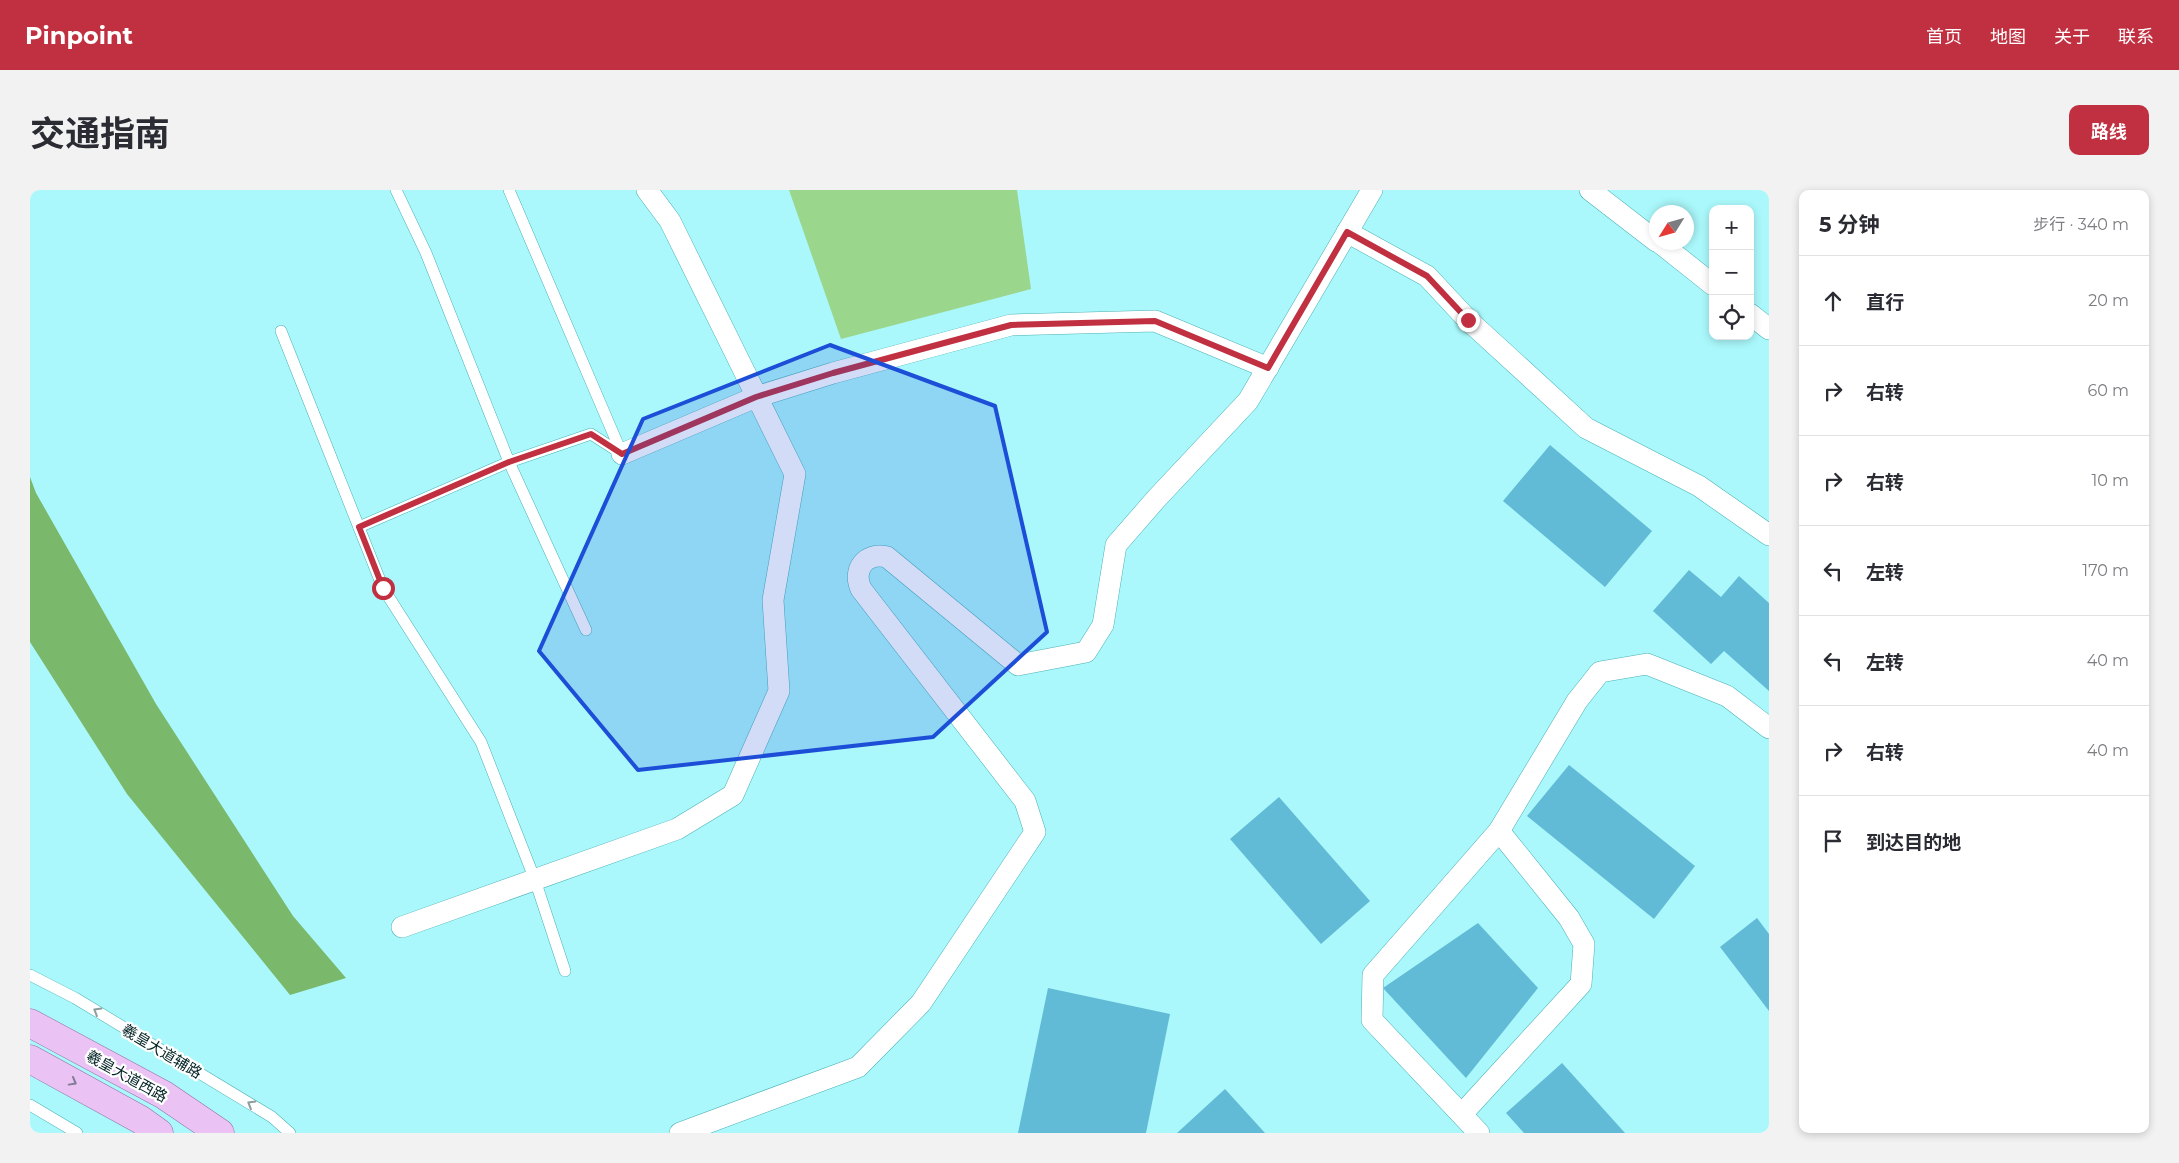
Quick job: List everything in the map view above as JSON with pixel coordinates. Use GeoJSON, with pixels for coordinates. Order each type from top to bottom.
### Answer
{"type":"FeatureCollection","features":[{"type":"Feature","properties":{"kind":"main road","name":"羲皇大道西路"},"geometry":{"type":"LineString","coordinates":[[30,1023],[164,1095],[220,1133]]}},
{"type":"Feature","properties":{"kind":"main road","name":"羲皇大道西路"},"geometry":{"type":"LineString","coordinates":[[30,1059],[141,1120],[159,1133]]}},
{"type":"Feature","properties":{"kind":"street"},"geometry":{"type":"LineString","coordinates":[[402,927],[677,830],[733,795],[779,691],[774,600],[795,474],[670,221],[647,190]]}},
{"type":"Feature","properties":{"kind":"street"},"geometry":{"type":"LineString","coordinates":[[680,1133],[858,1067],[921,1003],[1035,832],[1025,801],[861,588],[857,576],[862,563],[873,556],[887,557],[1018,665],[1086,652],[1103,625],[1116,544],[1156,498],[1248,401],[1372,190]]}},
{"type":"Feature","properties":{"kind":"street"},"geometry":{"type":"LineString","coordinates":[[1590,190],[1649,235]]}},
{"type":"Feature","properties":{"kind":"street"},"geometry":{"type":"LineString","coordinates":[[1347,232],[1427,276],[1468,320],[1586,428],[1699,486],[1769,535]]}},
{"type":"Feature","properties":{"kind":"street"},"geometry":{"type":"LineString","coordinates":[[1668,250],[1709,282]]}},
{"type":"Feature","properties":{"kind":"street"},"geometry":{"type":"LineString","coordinates":[[1754,317],[1769,329]]}},
{"type":"Feature","properties":{"kind":"street"},"geometry":{"type":"LineString","coordinates":[[622,454],[756,397],[833,373],[1011,325],[1155,321],[1268,368]]}},
{"type":"Feature","properties":{"kind":"street"},"geometry":{"type":"LineString","coordinates":[[1480,1133],[1372,1020],[1373,975],[1499,830],[1577,701],[1600,672],[1647,664],[1727,696],[1769,728]]}},
{"type":"Feature","properties":{"kind":"street"},"geometry":{"type":"LineString","coordinates":[[1462,1114],[1581,984],[1584,944],[1569,918],[1499,830]]}},
{"type":"Feature","properties":{"kind":"lane"},"geometry":{"type":"LineString","coordinates":[[396,190],[426,253],[509,462],[586,630]]}},
{"type":"Feature","properties":{"kind":"lane"},"geometry":{"type":"LineString","coordinates":[[509,190],[622,454]]}},
{"type":"Feature","properties":{"kind":"lane"},"geometry":{"type":"LineString","coordinates":[[281,331],[383,588],[480,742],[535,880],[565,971]]}},
{"type":"Feature","properties":{"kind":"lane"},"geometry":{"type":"LineString","coordinates":[[359,527],[509,462],[591,434],[622,454]]}},
{"type":"Feature","properties":{"kind":"lane","name":"羲皇大道辅路"},"geometry":{"type":"LineString","coordinates":[[30,975],[75,998],[272,1117],[290,1133]]}},
{"type":"Feature","properties":{"kind":"lane"},"geometry":{"type":"LineString","coordinates":[[30,1105],[77,1133]]}},
{"type":"Feature","properties":{"kind":"highlighted area"},"geometry":{"type":"Polygon","coordinates":[[[830,345],[995,406],[1047,632],[933,737],[638,770],[539,651],[643,419],[830,345]]]}},
{"type":"Feature","properties":{"kind":"green space"},"geometry":{"type":"Polygon","coordinates":[[[789,190],[1017,190],[1031,289],[841,339],[789,190]]]}},
{"type":"Feature","properties":{"kind":"green space"},"geometry":{"type":"Polygon","coordinates":[[[30,477],[36,493],[156,704],[293,916],[346,978],[290,995],[127,794],[30,642],[30,477]]]}},
{"type":"Feature","properties":{"kind":"building"},"geometry":{"type":"Polygon","coordinates":[[[1550,445],[1652,531],[1605,587],[1503,501],[1550,445]]]}},
{"type":"Feature","properties":{"kind":"building"},"geometry":{"type":"Polygon","coordinates":[[[1689,570],[1721,597],[1739,576],[1769,603],[1769,691],[1724,651],[1711,664],[1653,611],[1689,570]]]}},
{"type":"Feature","properties":{"kind":"building"},"geometry":{"type":"Polygon","coordinates":[[[1569,765],[1695,866],[1654,919],[1527,816],[1569,765]]]}},
{"type":"Feature","properties":{"kind":"building"},"geometry":{"type":"Polygon","coordinates":[[[1279,797],[1370,901],[1321,944],[1230,839],[1279,797]]]}},
{"type":"Feature","properties":{"kind":"building"},"geometry":{"type":"Polygon","coordinates":[[[1757,918],[1769,934],[1769,1011],[1720,947],[1757,918]]]}},
{"type":"Feature","properties":{"kind":"building"},"geometry":{"type":"Polygon","coordinates":[[[1478,923],[1538,988],[1466,1078],[1383,988],[1478,923]]]}},
{"type":"Feature","properties":{"kind":"building"},"geometry":{"type":"Polygon","coordinates":[[[1048,988],[1170,1014],[1146,1133],[1018,1133],[1048,988]]]}},
{"type":"Feature","properties":{"kind":"building"},"geometry":{"type":"Polygon","coordinates":[[[1562,1063],[1625,1133],[1524,1133],[1506,1113],[1562,1063]]]}},
{"type":"Feature","properties":{"kind":"building"},"geometry":{"type":"Polygon","coordinates":[[[1225,1089],[1265,1133],[1177,1133],[1225,1089]]]}},
{"type":"Feature","properties":{"kind":"route"},"geometry":{"type":"LineString","coordinates":[[383,588],[359,527],[509,462],[591,434],[622,454],[756,397],[833,373],[1011,325],[1155,321],[1268,368],[1347,232],[1427,276],[1468,320]]}}]}
